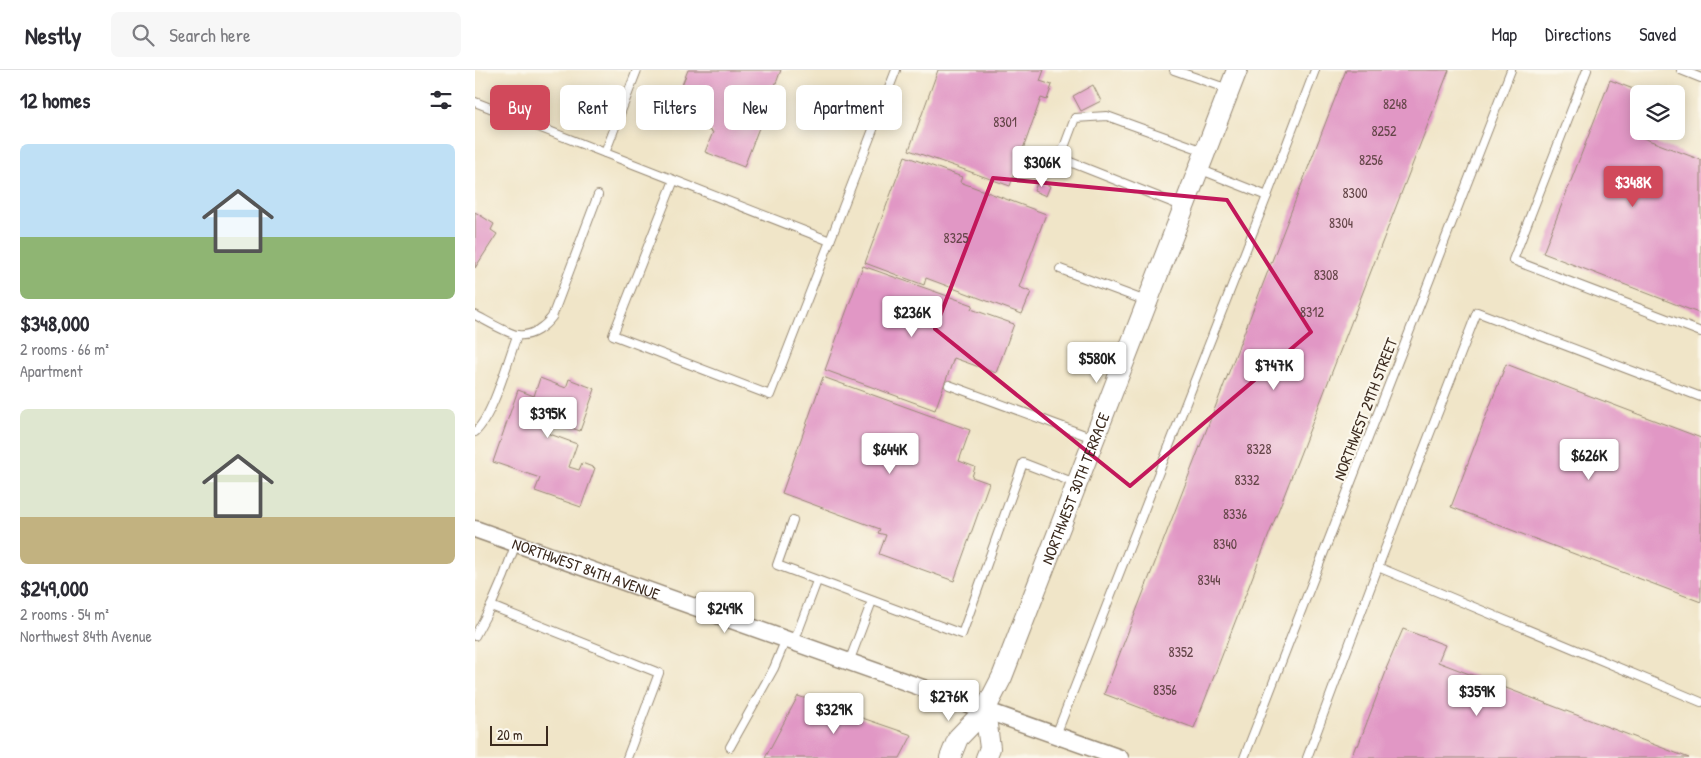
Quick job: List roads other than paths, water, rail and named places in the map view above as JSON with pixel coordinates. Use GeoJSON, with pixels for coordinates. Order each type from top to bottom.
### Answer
{"type":"FeatureCollection","features":[{"type":"Feature","properties":{"kind":"street","name":"NORTHWEST 30TH TERRACE"},"geometry":{"type":"LineString","coordinates":[[950,758],[958,738],[985,710],[1002,677],[1237,70]]}},
{"type":"Feature","properties":{"kind":"street","name":"NORTHWEST 84TH AVENUE"},"geometry":{"type":"LineString","coordinates":[[475,529],[1120,758]]}},
{"type":"Feature","properties":{"kind":"street"},"geometry":{"type":"LineString","coordinates":[[985,710],[990,748],[987,758]]}},
{"type":"Feature","properties":{"kind":"lane"},"geometry":{"type":"LineString","coordinates":[[605,153],[637,70]]}},
{"type":"Feature","properties":{"kind":"lane"},"geometry":{"type":"LineString","coordinates":[[674,180],[613,335],[770,395],[896,70]]}},
{"type":"Feature","properties":{"kind":"lane"},"geometry":{"type":"LineString","coordinates":[[1174,70],[1229,90]]}},
{"type":"Feature","properties":{"kind":"lane"},"geometry":{"type":"LineString","coordinates":[[1056,736],[1315,70]]}},
{"type":"Feature","properties":{"kind":"lane","name":"NORTHWEST 29TH STREET"},"geometry":{"type":"LineString","coordinates":[[1244,758],[1511,70]]}},
{"type":"Feature","properties":{"kind":"lane"},"geometry":{"type":"LineString","coordinates":[[1587,70],[1513,260],[1701,332]]}},
{"type":"Feature","properties":{"kind":"lane"},"geometry":{"type":"LineString","coordinates":[[1681,70],[1701,78]]}},
{"type":"Feature","properties":{"kind":"lane"},"geometry":{"type":"LineString","coordinates":[[475,102],[829,241]]}},
{"type":"Feature","properties":{"kind":"lane"},"geometry":{"type":"LineString","coordinates":[[1184,207],[1060,158],[1075,118],[1107,116],[1202,160],[1267,196]]}},
{"type":"Feature","properties":{"kind":"lane"},"geometry":{"type":"LineString","coordinates":[[475,316],[517,336],[526,335],[547,324],[552,317],[598,195]]}},
{"type":"Feature","properties":{"kind":"lane"},"geometry":{"type":"LineString","coordinates":[[1060,269],[1148,301]]}},
{"type":"Feature","properties":{"kind":"lane"},"geometry":{"type":"LineString","coordinates":[[1307,758],[1477,312],[1701,397]]}},
{"type":"Feature","properties":{"kind":"lane"},"geometry":{"type":"LineString","coordinates":[[475,432],[483,423],[491,407],[517,336]]}},
{"type":"Feature","properties":{"kind":"lane"},"geometry":{"type":"LineString","coordinates":[[949,385],[1095,438]]}},
{"type":"Feature","properties":{"kind":"lane"},"geometry":{"type":"LineString","coordinates":[[793,520],[777,565],[962,634],[1023,463],[1077,484]]}},
{"type":"Feature","properties":{"kind":"lane"},"geometry":{"type":"LineString","coordinates":[[475,636],[491,606],[516,543]]}},
{"type":"Feature","properties":{"kind":"lane"},"geometry":{"type":"LineString","coordinates":[[1379,567],[1701,702]]}},
{"type":"Feature","properties":{"kind":"lane"},"geometry":{"type":"LineString","coordinates":[[731,748],[790,641],[817,580]]}},
{"type":"Feature","properties":{"kind":"lane"},"geometry":{"type":"LineString","coordinates":[[849,662],[872,601]]}},
{"type":"Feature","properties":{"kind":"lane"},"geometry":{"type":"LineString","coordinates":[[491,606],[659,673],[627,758]]}}]}
